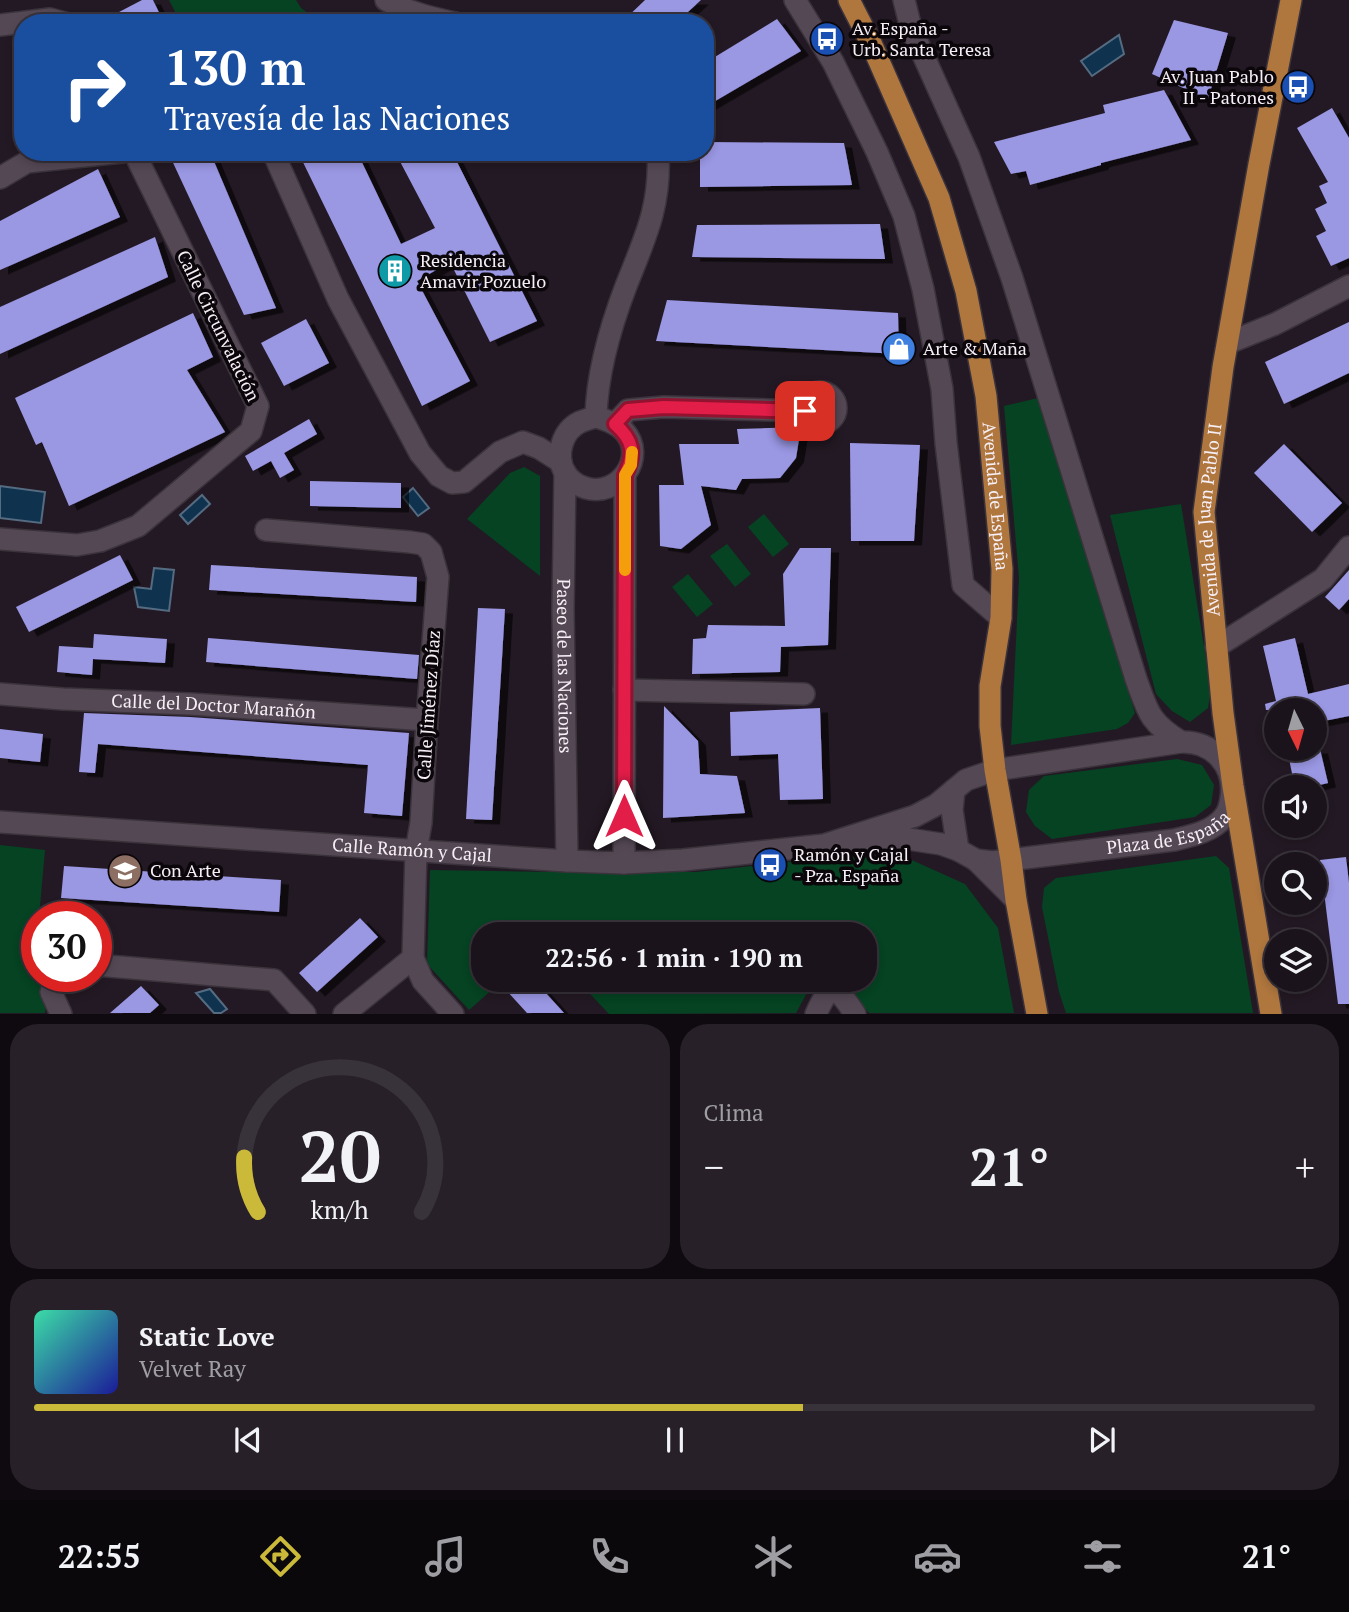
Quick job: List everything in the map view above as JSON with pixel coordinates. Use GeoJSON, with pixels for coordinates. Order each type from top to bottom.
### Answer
{"type":"FeatureCollection","features":[{"type":"Feature","properties":{"kind":"main road","name":"Avenida de España"},"geometry":{"type":"LineString","coordinates":[[849,0],[871,43],[939,198],[966,291],[986,396],[1002,569],[1001,618],[990,686],[990,726],[1016,900],[1037,1013]]}},
{"type":"Feature","properties":{"kind":"main road","name":"Avenida de Juan Pablo II"},"geometry":{"type":"LineString","coordinates":[[1271,1013],[1233,786],[1216,648],[1204,512],[1223,367],[1291,0]]}},
{"type":"Feature","properties":{"kind":"street"},"geometry":{"type":"LineString","coordinates":[[386,0],[419,14]]}},
{"type":"Feature","properties":{"kind":"street"},"geometry":{"type":"LineString","coordinates":[[795,0],[833,62],[877,152],[904,216],[923,289],[942,389],[963,585],[1001,618]]}},
{"type":"Feature","properties":{"kind":"street"},"geometry":{"type":"LineString","coordinates":[[904,0],[911,27],[969,157],[1012,278],[1148,711],[1156,725],[1181,742]]}},
{"type":"Feature","properties":{"kind":"street"},"geometry":{"type":"LineString","coordinates":[[1286,30],[1302,0]]}},
{"type":"Feature","properties":{"kind":"street"},"geometry":{"type":"LineString","coordinates":[[0,178],[27,162],[36,161]]}},
{"type":"Feature","properties":{"kind":"street","name":"Calle Circunvalación"},"geometry":{"type":"LineString","coordinates":[[0,540],[77,545],[100,541],[138,526],[251,431],[258,406],[138,161]]}},
{"type":"Feature","properties":{"kind":"street"},"geometry":{"type":"LineString","coordinates":[[277,161],[338,299],[420,453],[439,475],[452,483],[464,482],[500,452],[523,442],[539,448],[563,467],[572,482],[594,490],[617,484],[631,465],[632,453],[628,437],[605,420],[596,400],[607,339],[646,239],[656,203],[658,161]]}},
{"type":"Feature","properties":{"kind":"street"},"geometry":{"type":"LineString","coordinates":[[1228,343],[1275,324],[1349,286]]}},
{"type":"Feature","properties":{"kind":"street","name":"Paseo de las Naciones"},"geometry":{"type":"LineString","coordinates":[[567,861],[563,467],[560,450],[564,438],[580,422],[605,420],[628,410],[664,407],[805,411]]}},
{"type":"Feature","properties":{"kind":"street"},"geometry":{"type":"LineString","coordinates":[[624,863],[625,475]]}},
{"type":"Feature","properties":{"kind":"street","name":"Calle Jiménez Díaz"},"geometry":{"type":"LineString","coordinates":[[266,530],[410,541],[423,544],[431,552],[438,577],[421,822],[416,851],[413,958]]}},
{"type":"Feature","properties":{"kind":"street"},"geometry":{"type":"LineString","coordinates":[[1216,648],[1323,579],[1349,547]]}},
{"type":"Feature","properties":{"kind":"street"},"geometry":{"type":"LineString","coordinates":[[624,690],[804,694]]}},
{"type":"Feature","properties":{"kind":"street","name":"Calle del Doctor Marañón"},"geometry":{"type":"LineString","coordinates":[[0,694],[427,720]]}},
{"type":"Feature","properties":{"kind":"street","name":"Plaza de España"},"geometry":{"type":"LineString","coordinates":[[954,790],[966,780],[995,770],[1191,741],[1216,753],[1227,765],[1233,786],[1225,817],[1198,834],[1174,840],[992,862],[967,855]]}},
{"type":"Feature","properties":{"kind":"street"},"geometry":{"type":"LineString","coordinates":[[954,790],[952,810],[967,855],[1016,900]]}},
{"type":"Feature","properties":{"kind":"street","name":"Calle Ramón y Cajal"},"geometry":{"type":"LineString","coordinates":[[824,845],[915,816],[936,805],[954,790]]}},
{"type":"Feature","properties":{"kind":"street","name":"Calle Ramón y Cajal"},"geometry":{"type":"LineString","coordinates":[[0,822],[624,863],[908,839],[941,844],[967,855]]}},
{"type":"Feature","properties":{"kind":"street"},"geometry":{"type":"LineString","coordinates":[[344,1013],[413,958],[423,981],[453,1013]]}},
{"type":"Feature","properties":{"kind":"street"},"geometry":{"type":"LineString","coordinates":[[112,966],[274,981],[305,1013]]}},
{"type":"Feature","properties":{"kind":"street"},"geometry":{"type":"LineString","coordinates":[[816,1013],[828,992],[832,990],[838,992],[855,1013]]}},
{"type":"Feature","properties":{"kind":"street"},"geometry":{"type":"LineString","coordinates":[[51,992],[61,1013]]}},
{"type":"Feature","properties":{"kind":"green space"},"geometry":{"type":"Polygon","coordinates":[[[169,0],[296,0],[309,14],[176,14],[169,0]]]}},
{"type":"Feature","properties":{"kind":"green space"},"geometry":{"type":"Polygon","coordinates":[[[1038,398],[1135,713],[1128,723],[1117,729],[1011,745],[1019,578],[1004,406],[1038,398]]]}},
{"type":"Feature","properties":{"kind":"green space"},"geometry":{"type":"Polygon","coordinates":[[[524,467],[540,476],[540,576],[467,519],[510,473],[524,467]]]}},
{"type":"Feature","properties":{"kind":"green space"},"geometry":{"type":"Polygon","coordinates":[[[1181,504],[1211,690],[1208,708],[1190,722],[1172,711],[1156,694],[1110,515],[1181,504]]]}},
{"type":"Feature","properties":{"kind":"green space"},"geometry":{"type":"Polygon","coordinates":[[[764,514],[789,544],[773,557],[748,527],[764,514]]]}},
{"type":"Feature","properties":{"kind":"green space"},"geometry":{"type":"Polygon","coordinates":[[[727,544],[751,574],[735,587],[710,556],[727,544]]]}},
{"type":"Feature","properties":{"kind":"green space"},"geometry":{"type":"Polygon","coordinates":[[[688,574],[713,604],[697,617],[672,587],[688,574]]]}},
{"type":"Feature","properties":{"kind":"green space"},"geometry":{"type":"Polygon","coordinates":[[[1177,759],[1202,765],[1214,785],[1211,805],[1195,817],[1052,839],[1035,826],[1026,812],[1029,790],[1044,776],[1177,759]]]}},
{"type":"Feature","properties":{"kind":"green space"},"geometry":{"type":"Polygon","coordinates":[[[0,845],[45,850],[40,901],[21,901],[21,992],[47,992],[45,1013],[0,1013],[0,845]]]}},
{"type":"Feature","properties":{"kind":"green space"},"geometry":{"type":"Polygon","coordinates":[[[1216,856],[1229,868],[1253,1013],[1066,1013],[1059,992],[1042,907],[1044,888],[1056,878],[1216,856]]]}},
{"type":"Feature","properties":{"kind":"green space"},"geometry":{"type":"Polygon","coordinates":[[[905,857],[965,884],[998,928],[1014,1013],[869,1013],[850,992],[877,992],[877,922],[471,922],[471,992],[489,992],[469,1010],[427,964],[430,870],[696,872],[826,858],[905,857]]]}},
{"type":"Feature","properties":{"kind":"green space"},"geometry":{"type":"Polygon","coordinates":[[[588,992],[807,992],[796,1013],[609,1014],[588,992]]]}},
{"type":"Feature","properties":{"kind":"water"},"geometry":{"type":"Polygon","coordinates":[[[1119,35],[1124,54],[1092,76],[1081,61],[1119,35]]]}},
{"type":"Feature","properties":{"kind":"water"},"geometry":{"type":"Polygon","coordinates":[[[0,486],[45,492],[41,523],[0,518],[0,486]]]}},
{"type":"Feature","properties":{"kind":"water"},"geometry":{"type":"Polygon","coordinates":[[[413,488],[429,508],[418,516],[403,497],[413,488]]]}},
{"type":"Feature","properties":{"kind":"water"},"geometry":{"type":"Polygon","coordinates":[[[202,495],[210,504],[188,524],[180,515],[202,495]]]}},
{"type":"Feature","properties":{"kind":"water"},"geometry":{"type":"Polygon","coordinates":[[[154,568],[174,570],[169,611],[138,607],[134,587],[151,589],[154,568]]]}},
{"type":"Feature","properties":{"kind":"water"},"geometry":{"type":"Polygon","coordinates":[[[210,989],[227,1009],[221,1013],[214,1013],[196,993],[210,989]]]}},
{"type":"Feature","properties":{"kind":"building"},"geometry":{"type":"Polygon","coordinates":[[[142,0],[153,0],[160,14],[115,14],[142,0]]]}},
{"type":"Feature","properties":{"kind":"building"},"geometry":{"type":"Polygon","coordinates":[[[645,0],[701,0],[686,14],[630,14],[645,0]]]}},
{"type":"Feature","properties":{"kind":"building"},"geometry":{"type":"Polygon","coordinates":[[[777,19],[801,51],[714,102],[714,58],[777,19]]]}},
{"type":"Feature","properties":{"kind":"building"},"geometry":{"type":"Polygon","coordinates":[[[1174,20],[1228,33],[1208,99],[1152,74],[1174,20]]]}},
{"type":"Feature","properties":{"kind":"building"},"geometry":{"type":"Polygon","coordinates":[[[1164,90],[1191,140],[1030,185],[1026,171],[1011,174],[994,142],[1105,113],[1103,105],[1164,90]]]}},
{"type":"Feature","properties":{"kind":"building"},"geometry":{"type":"Polygon","coordinates":[[[1332,108],[1349,138],[1349,258],[1331,266],[1316,236],[1326,231],[1315,209],[1327,203],[1319,186],[1328,182],[1297,128],[1332,108]]]}},
{"type":"Feature","properties":{"kind":"building"},"geometry":{"type":"Polygon","coordinates":[[[714,142],[844,143],[852,185],[700,187],[700,161],[714,161],[714,142]]]}},
{"type":"Feature","properties":{"kind":"building"},"geometry":{"type":"Polygon","coordinates":[[[172,161],[214,161],[276,308],[244,315],[172,161]]]}},
{"type":"Feature","properties":{"kind":"building","name":"Residencia Amavir Pozuelo"},"geometry":{"type":"Polygon","coordinates":[[[302,161],[361,161],[401,244],[435,228],[400,161],[457,161],[537,321],[490,342],[450,262],[417,281],[470,381],[422,406],[302,161]]]}},
{"type":"Feature","properties":{"kind":"building"},"geometry":{"type":"Polygon","coordinates":[[[98,169],[120,217],[0,270],[0,221],[98,169]]]}},
{"type":"Feature","properties":{"kind":"building"},"geometry":{"type":"Polygon","coordinates":[[[880,224],[885,259],[692,257],[697,225],[880,224]]]}},
{"type":"Feature","properties":{"kind":"building"},"geometry":{"type":"Polygon","coordinates":[[[155,237],[168,277],[0,354],[0,307],[155,237]]]}},
{"type":"Feature","properties":{"kind":"building"},"geometry":{"type":"Polygon","coordinates":[[[667,300],[898,313],[899,354],[656,341],[667,300]]]}},
{"type":"Feature","properties":{"kind":"building"},"geometry":{"type":"Polygon","coordinates":[[[193,313],[213,357],[187,370],[225,432],[69,506],[42,442],[36,445],[15,398],[193,313]]]}},
{"type":"Feature","properties":{"kind":"building"},"geometry":{"type":"Polygon","coordinates":[[[306,319],[329,363],[284,386],[261,343],[306,319]]]}},
{"type":"Feature","properties":{"kind":"building"},"geometry":{"type":"Polygon","coordinates":[[[1349,322],[1349,373],[1284,404],[1265,362],[1349,322]]]}},
{"type":"Feature","properties":{"kind":"building"},"geometry":{"type":"Polygon","coordinates":[[[309,419],[317,434],[284,453],[294,470],[280,478],[271,461],[253,471],[245,456],[309,419]]]}},
{"type":"Feature","properties":{"kind":"building"},"geometry":{"type":"Polygon","coordinates":[[[801,427],[796,458],[780,478],[742,479],[736,490],[701,486],[711,525],[681,549],[660,546],[659,485],[684,485],[679,444],[739,444],[737,429],[801,427]]]}},
{"type":"Feature","properties":{"kind":"building"},"geometry":{"type":"Polygon","coordinates":[[[850,443],[920,445],[914,541],[851,541],[850,443]]]}},
{"type":"Feature","properties":{"kind":"building"},"geometry":{"type":"Polygon","coordinates":[[[1284,444],[1342,503],[1312,532],[1254,473],[1284,444]]]}},
{"type":"Feature","properties":{"kind":"building"},"geometry":{"type":"Polygon","coordinates":[[[310,481],[401,483],[401,508],[310,506],[310,481]]]}},
{"type":"Feature","properties":{"kind":"building"},"geometry":{"type":"Polygon","coordinates":[[[800,548],[831,548],[828,645],[781,647],[780,672],[692,674],[693,639],[706,638],[708,625],[785,626],[783,574],[800,548]]]}},
{"type":"Feature","properties":{"kind":"building"},"geometry":{"type":"Polygon","coordinates":[[[120,555],[133,580],[29,632],[16,607],[120,555]]]}},
{"type":"Feature","properties":{"kind":"building"},"geometry":{"type":"Polygon","coordinates":[[[211,565],[417,577],[416,602],[209,590],[211,565]]]}},
{"type":"Feature","properties":{"kind":"building"},"geometry":{"type":"Polygon","coordinates":[[[1349,570],[1349,599],[1339,610],[1325,597],[1349,570]]]}},
{"type":"Feature","properties":{"kind":"building"},"geometry":{"type":"Polygon","coordinates":[[[478,608],[505,609],[492,820],[466,819],[478,608]]]}},
{"type":"Feature","properties":{"kind":"building"},"geometry":{"type":"Polygon","coordinates":[[[94,634],[167,639],[165,663],[93,659],[92,675],[57,672],[59,646],[93,648],[94,634]]]}},
{"type":"Feature","properties":{"kind":"building"},"geometry":{"type":"Polygon","coordinates":[[[208,638],[419,655],[417,679],[206,662],[208,638]]]}},
{"type":"Feature","properties":{"kind":"building"},"geometry":{"type":"Polygon","coordinates":[[[1295,638],[1308,694],[1349,684],[1349,716],[1327,720],[1327,698],[1275,698],[1263,646],[1295,638]]]}},
{"type":"Feature","properties":{"kind":"building"},"geometry":{"type":"Polygon","coordinates":[[[664,706],[698,741],[700,774],[737,776],[745,813],[663,818],[664,706]]]}},
{"type":"Feature","properties":{"kind":"building"},"geometry":{"type":"Polygon","coordinates":[[[820,708],[823,799],[780,800],[778,754],[731,756],[730,712],[820,708]]]}},
{"type":"Feature","properties":{"kind":"building"},"geometry":{"type":"Polygon","coordinates":[[[84,713],[190,717],[409,733],[402,816],[364,813],[368,765],[98,744],[95,773],[79,772],[84,713]]]}},
{"type":"Feature","properties":{"kind":"building"},"geometry":{"type":"Polygon","coordinates":[[[0,729],[43,734],[40,762],[0,758],[0,729]]]}},
{"type":"Feature","properties":{"kind":"building"},"geometry":{"type":"Polygon","coordinates":[[[1289,761],[1323,761],[1326,775],[1292,775],[1289,761]]]}},
{"type":"Feature","properties":{"kind":"building"},"geometry":{"type":"Polygon","coordinates":[[[1346,857],[1349,883],[1349,1004],[1338,1004],[1327,915],[1327,859],[1346,857]]]}},
{"type":"Feature","properties":{"kind":"building"},"geometry":{"type":"Polygon","coordinates":[[[64,866],[281,880],[279,912],[61,898],[64,866]]]}},
{"type":"Feature","properties":{"kind":"building"},"geometry":{"type":"Polygon","coordinates":[[[360,918],[378,937],[317,992],[299,973],[360,918]]]}},
{"type":"Feature","properties":{"kind":"building"},"geometry":{"type":"Polygon","coordinates":[[[141,986],[159,1005],[150,1013],[110,1013],[141,986]]]}},
{"type":"Feature","properties":{"kind":"building"},"geometry":{"type":"Polygon","coordinates":[[[508,992],[545,992],[564,1013],[527,1013],[508,992]]]}},
{"type":"Feature","properties":{"kind":"slow traffic"},"geometry":{"type":"LineString","coordinates":[[625,570],[625,475],[631,465],[632,452]]}},
{"type":"Feature","properties":{"kind":"place","name":"Av. España - Urb. Santa Teresa"},"geometry":{"type":"Point","coordinates":[827,39]}},
{"type":"Feature","properties":{"kind":"place","name":"Av. Juan Pablo II - Patones"},"geometry":{"type":"Point","coordinates":[1298,87]}},
{"type":"Feature","properties":{"kind":"place","name":"Residencia Amavir Pozuelo"},"geometry":{"type":"Point","coordinates":[395,271]}},
{"type":"Feature","properties":{"kind":"place","name":"Arte & Maña"},"geometry":{"type":"Point","coordinates":[899,349]}},
{"type":"Feature","properties":{"kind":"place","name":"Ramón y Cajal - Pza. España"},"geometry":{"type":"Point","coordinates":[770,865]}},
{"type":"Feature","properties":{"kind":"place","name":"Con Arte"},"geometry":{"type":"Point","coordinates":[125,871]}},
{"type":"Feature","properties":{"kind":"route"},"geometry":{"type":"LineString","coordinates":[[624,816],[625,475],[631,465],[632,453],[628,437],[615,424],[628,410],[664,407],[805,411]]}}]}
